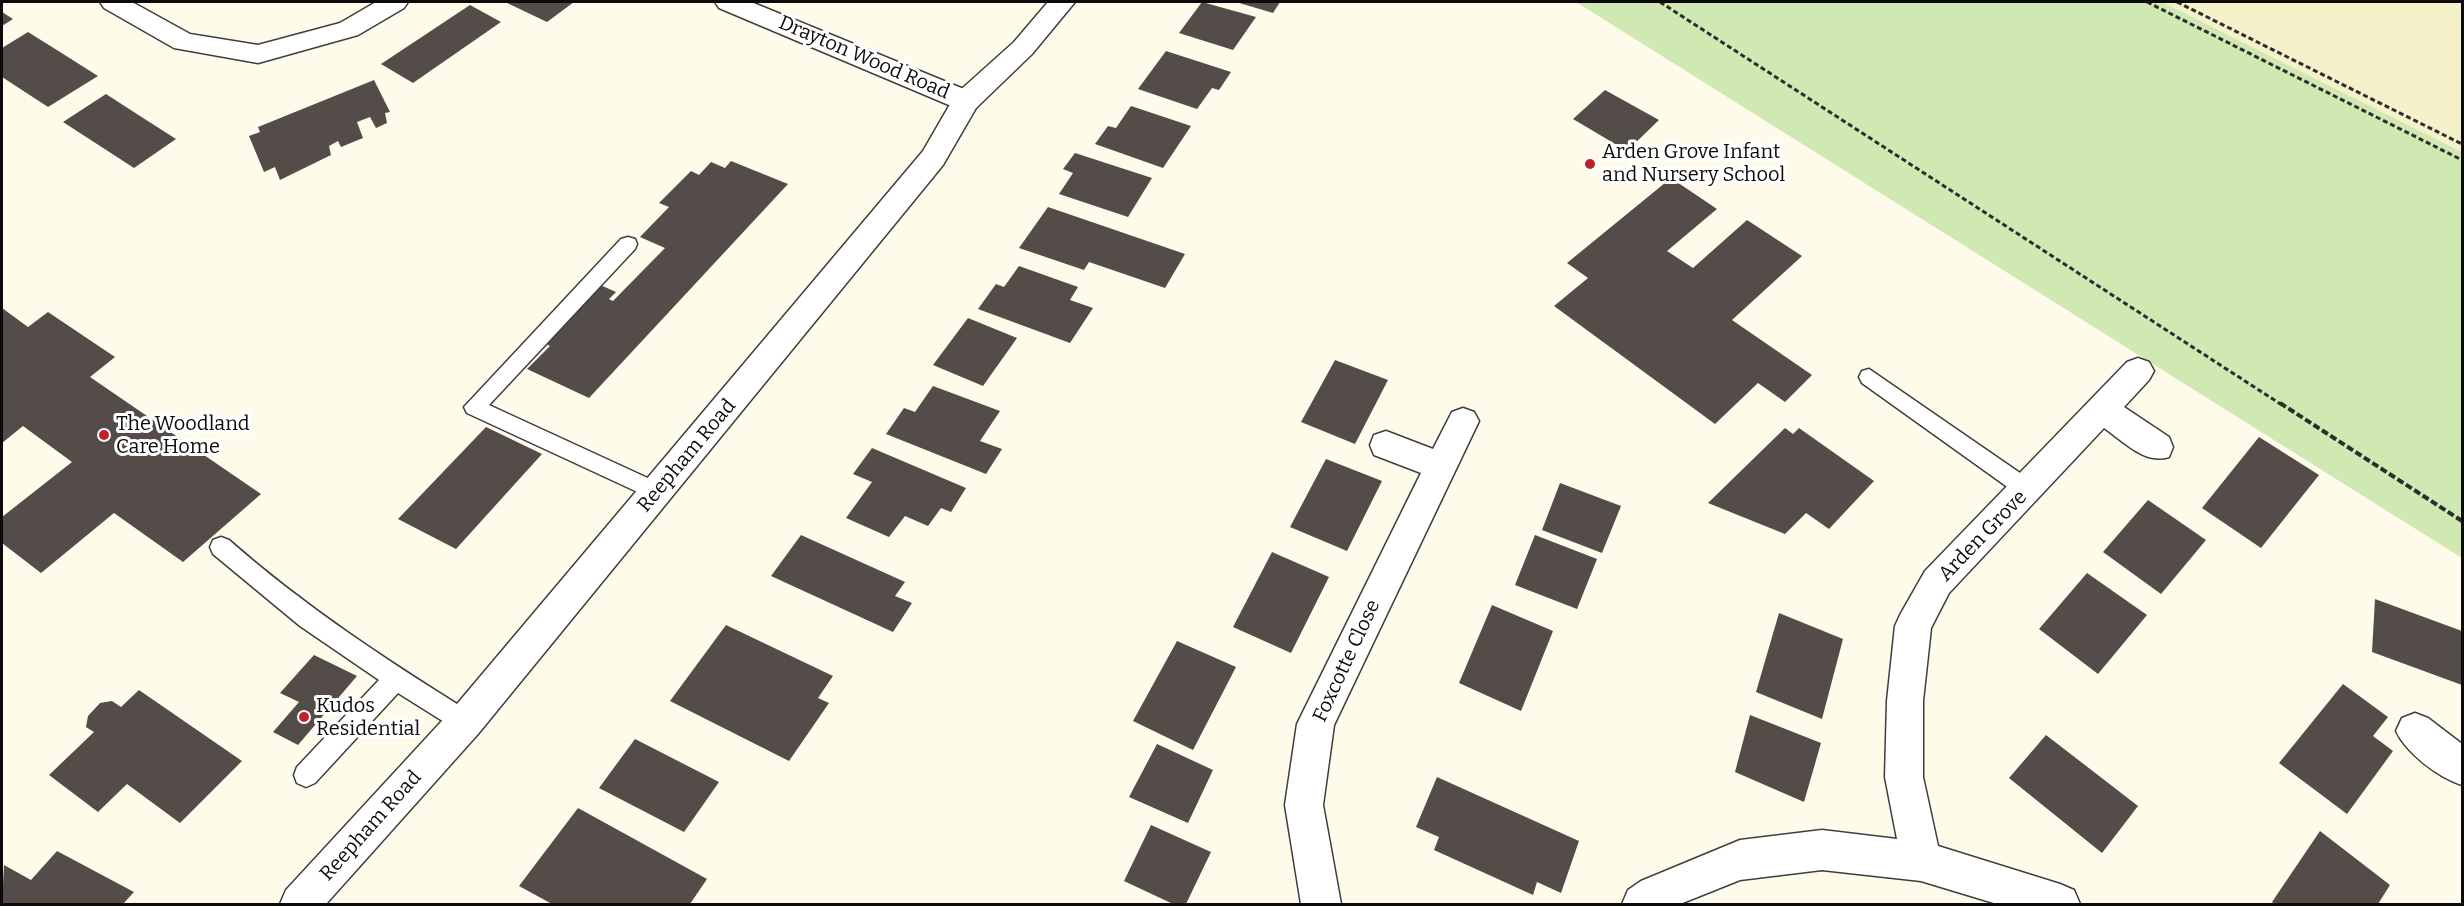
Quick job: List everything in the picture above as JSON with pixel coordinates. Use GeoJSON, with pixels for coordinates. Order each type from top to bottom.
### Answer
{"type":"FeatureCollection","features":[{"type":"Feature","properties":{"kind":"street"},"geometry":{"type":"LineString","coordinates":[[113,2],[183,42],[258,54],[349,29],[395,2]]}},
{"type":"Feature","properties":{"kind":"street","name":"Drayton Wood Road"},"geometry":{"type":"LineString","coordinates":[[729,2],[966,101]]}},
{"type":"Feature","properties":{"kind":"street","name":"Reepham Road"},"geometry":{"type":"LineString","coordinates":[[300,904],[465,722],[657,492],[933,158],[966,101],[1023,48],[1062,2]]}},
{"type":"Feature","properties":{"kind":"street","name":"Arden Grove"},"geometry":{"type":"LineString","coordinates":[[1921,861],[1904,777],[1905,701],[1913,626],[1937,582],[2028,490],[2138,371]]}},
{"type":"Feature","properties":{"kind":"street"},"geometry":{"type":"LineString","coordinates":[[2102,410],[2157,447]]}},
{"type":"Feature","properties":{"kind":"street","name":"Foxcotte Close"},"geometry":{"type":"LineString","coordinates":[[1322,904],[1304,805],[1316,724],[1463,421]]}},
{"type":"Feature","properties":{"kind":"street"},"geometry":{"type":"LineString","coordinates":[[1386,445],[1441,466]]}},
{"type":"Feature","properties":{"kind":"street"},"geometry":{"type":"LineString","coordinates":[[2415,731],[2463,767]]}},
{"type":"Feature","properties":{"kind":"street"},"geometry":{"type":"LineString","coordinates":[[1642,904],[1655,895],[1740,860],[1822,850],[1921,861],[2060,904]]}},
{"type":"Feature","properties":{"kind":"lane"},"geometry":{"type":"LineString","coordinates":[[628,244],[474,407],[657,492]]}},
{"type":"Feature","properties":{"kind":"lane"},"geometry":{"type":"LineString","coordinates":[[1869,376],[2028,490]]}},
{"type":"Feature","properties":{"kind":"lane"},"geometry":{"type":"LineString","coordinates":[[221,546],[263,585],[358,655],[465,722]]}},
{"type":"Feature","properties":{"kind":"lane"},"geometry":{"type":"LineString","coordinates":[[306,775],[395,679]]}},
{"type":"Feature","properties":{"kind":"path"},"geometry":{"type":"LineString","coordinates":[[1660,2],[2463,521]]}},
{"type":"Feature","properties":{"kind":"path"},"geometry":{"type":"LineString","coordinates":[[2147,2],[2463,160]]}},
{"type":"Feature","properties":{"kind":"path"},"geometry":{"type":"LineString","coordinates":[[2177,2],[2463,144]]}},
{"type":"Feature","properties":{"kind":"shaded area"},"geometry":{"type":"Polygon","coordinates":[[[2162,2],[2462,2],[2462,152],[2162,2]]]}},
{"type":"Feature","properties":{"kind":"green space"},"geometry":{"type":"Polygon","coordinates":[[[1576,2],[2162,2],[2462,152],[2462,558],[1576,2]]]}},
{"type":"Feature","properties":{"kind":"building"},"geometry":{"type":"Polygon","coordinates":[[[505,2],[574,2],[547,22],[505,2]]]}},
{"type":"Feature","properties":{"kind":"building"},"geometry":{"type":"Polygon","coordinates":[[[1202,2],[1256,17],[1233,50],[1179,33],[1202,2]]]}},
{"type":"Feature","properties":{"kind":"building"},"geometry":{"type":"Polygon","coordinates":[[[1236,2],[1280,2],[1273,13],[1236,2]]]}},
{"type":"Feature","properties":{"kind":"building"},"geometry":{"type":"Polygon","coordinates":[[[470,5],[501,22],[413,83],[381,64],[470,5]]]}},
{"type":"Feature","properties":{"kind":"building"},"geometry":{"type":"Polygon","coordinates":[[[2,12],[13,19],[2,26],[2,12]]]}},
{"type":"Feature","properties":{"kind":"building"},"geometry":{"type":"Polygon","coordinates":[[[28,32],[98,76],[48,107],[2,77],[2,48],[28,32]]]}},
{"type":"Feature","properties":{"kind":"building"},"geometry":{"type":"Polygon","coordinates":[[[1166,51],[1231,72],[1219,90],[1212,88],[1197,109],[1138,89],[1166,51]]]}},
{"type":"Feature","properties":{"kind":"building"},"geometry":{"type":"Polygon","coordinates":[[[374,80],[390,112],[385,113],[387,123],[376,128],[370,117],[357,122],[363,138],[341,147],[338,141],[329,146],[331,155],[280,180],[275,167],[264,172],[249,136],[260,132],[258,127],[374,80]]]}},
{"type":"Feature","properties":{"kind":"building"},"geometry":{"type":"Polygon","coordinates":[[[1605,90],[1659,120],[1627,151],[1573,119],[1605,90]]]}},
{"type":"Feature","properties":{"kind":"building"},"geometry":{"type":"Polygon","coordinates":[[[106,94],[176,139],[134,168],[63,122],[106,94]]]}},
{"type":"Feature","properties":{"kind":"building"},"geometry":{"type":"Polygon","coordinates":[[[1131,106],[1191,126],[1163,168],[1095,144],[1108,126],[1116,128],[1131,106]]]}},
{"type":"Feature","properties":{"kind":"building"},"geometry":{"type":"Polygon","coordinates":[[[1075,153],[1152,178],[1128,217],[1059,194],[1073,173],[1063,169],[1075,153]]]}},
{"type":"Feature","properties":{"kind":"building"},"geometry":{"type":"Polygon","coordinates":[[[731,161],[788,184],[589,398],[527,369],[550,346],[541,341],[598,284],[616,292],[609,299],[613,301],[665,248],[640,237],[669,207],[659,203],[691,171],[699,175],[711,162],[725,168],[731,161]]]}},
{"type":"Feature","properties":{"kind":"building"},"geometry":{"type":"Polygon","coordinates":[[[1671,178],[1717,209],[1667,251],[1693,268],[1747,220],[1802,256],[1732,320],[1812,375],[1785,402],[1758,383],[1715,424],[1554,306],[1588,278],[1567,263],[1671,178]]]}},
{"type":"Feature","properties":{"kind":"building"},"geometry":{"type":"Polygon","coordinates":[[[1048,207],[1185,254],[1165,288],[1089,262],[1084,270],[1019,248],[1048,207]]]}},
{"type":"Feature","properties":{"kind":"building"},"geometry":{"type":"Polygon","coordinates":[[[1019,266],[1078,287],[1070,300],[1093,308],[1070,343],[978,309],[996,284],[1004,287],[1019,266]]]}},
{"type":"Feature","properties":{"kind":"building","name":"The Woodland Care Home"},"geometry":{"type":"Polygon","coordinates":[[[2,308],[28,327],[48,312],[115,357],[90,377],[261,494],[183,562],[114,513],[41,573],[2,543],[2,517],[72,462],[23,426],[2,443],[2,308]]]}},
{"type":"Feature","properties":{"kind":"building"},"geometry":{"type":"Polygon","coordinates":[[[968,318],[1017,338],[983,386],[933,365],[968,318]]]}},
{"type":"Feature","properties":{"kind":"building"},"geometry":{"type":"Polygon","coordinates":[[[1335,360],[1388,380],[1355,444],[1301,422],[1335,360]]]}},
{"type":"Feature","properties":{"kind":"building"},"geometry":{"type":"Polygon","coordinates":[[[933,386],[1000,411],[980,441],[1002,449],[986,474],[886,434],[904,408],[915,412],[933,386]]]}},
{"type":"Feature","properties":{"kind":"building"},"geometry":{"type":"Polygon","coordinates":[[[486,427],[542,454],[456,549],[398,519],[486,427]]]}},
{"type":"Feature","properties":{"kind":"building"},"geometry":{"type":"Polygon","coordinates":[[[1785,428],[1793,434],[1799,428],[1874,481],[1829,529],[1806,513],[1785,534],[1708,503],[1785,428]]]}},
{"type":"Feature","properties":{"kind":"building"},"geometry":{"type":"Polygon","coordinates":[[[2259,437],[2319,475],[2261,548],[2202,508],[2259,437]]]}},
{"type":"Feature","properties":{"kind":"building"},"geometry":{"type":"Polygon","coordinates":[[[872,448],[966,488],[951,512],[941,508],[928,526],[905,516],[889,537],[846,518],[872,482],[853,474],[872,448]]]}},
{"type":"Feature","properties":{"kind":"building"},"geometry":{"type":"Polygon","coordinates":[[[1326,459],[1382,481],[1347,551],[1290,527],[1326,459]]]}},
{"type":"Feature","properties":{"kind":"building"},"geometry":{"type":"Polygon","coordinates":[[[1560,483],[1621,506],[1602,553],[1542,530],[1560,483]]]}},
{"type":"Feature","properties":{"kind":"building"},"geometry":{"type":"Polygon","coordinates":[[[2148,500],[2206,540],[2161,594],[2103,552],[2148,500]]]}},
{"type":"Feature","properties":{"kind":"building"},"geometry":{"type":"Polygon","coordinates":[[[801,535],[905,582],[895,596],[912,603],[893,632],[771,576],[801,535]]]}},
{"type":"Feature","properties":{"kind":"building"},"geometry":{"type":"Polygon","coordinates":[[[1535,535],[1597,559],[1577,609],[1515,585],[1535,535]]]}},
{"type":"Feature","properties":{"kind":"building"},"geometry":{"type":"Polygon","coordinates":[[[1272,552],[1329,577],[1291,653],[1233,627],[1272,552]]]}},
{"type":"Feature","properties":{"kind":"building"},"geometry":{"type":"Polygon","coordinates":[[[2087,573],[2147,615],[2098,674],[2039,629],[2087,573]]]}},
{"type":"Feature","properties":{"kind":"building"},"geometry":{"type":"Polygon","coordinates":[[[2375,599],[2462,631],[2462,685],[2372,652],[2375,599]]]}},
{"type":"Feature","properties":{"kind":"building"},"geometry":{"type":"Polygon","coordinates":[[[1492,605],[1553,631],[1521,711],[1459,683],[1492,605]]]}},
{"type":"Feature","properties":{"kind":"building"},"geometry":{"type":"Polygon","coordinates":[[[1779,613],[1843,639],[1822,719],[1756,692],[1779,613]]]}},
{"type":"Feature","properties":{"kind":"building"},"geometry":{"type":"Polygon","coordinates":[[[726,625],[833,676],[818,698],[829,703],[789,761],[670,701],[726,625]]]}},
{"type":"Feature","properties":{"kind":"building"},"geometry":{"type":"Polygon","coordinates":[[[1177,641],[1236,667],[1193,750],[1133,721],[1177,641]]]}},
{"type":"Feature","properties":{"kind":"building","name":"Kudos Residential"},"geometry":{"type":"Polygon","coordinates":[[[314,655],[357,676],[298,745],[273,732],[299,702],[280,693],[314,655]]]}},
{"type":"Feature","properties":{"kind":"building"},"geometry":{"type":"Polygon","coordinates":[[[2343,684],[2388,717],[2373,736],[2393,751],[2347,814],[2279,763],[2343,684]]]}},
{"type":"Feature","properties":{"kind":"building"},"geometry":{"type":"Polygon","coordinates":[[[139,690],[242,761],[180,823],[127,784],[98,812],[49,775],[94,732],[86,727],[88,716],[100,703],[112,701],[121,707],[139,690]]]}},
{"type":"Feature","properties":{"kind":"building"},"geometry":{"type":"Polygon","coordinates":[[[1750,715],[1821,743],[1804,802],[1735,772],[1750,715]]]}},
{"type":"Feature","properties":{"kind":"building"},"geometry":{"type":"Polygon","coordinates":[[[2046,735],[2138,806],[2102,853],[2009,778],[2046,735]]]}},
{"type":"Feature","properties":{"kind":"building"},"geometry":{"type":"Polygon","coordinates":[[[635,739],[719,782],[684,832],[599,788],[635,739]]]}},
{"type":"Feature","properties":{"kind":"building"},"geometry":{"type":"Polygon","coordinates":[[[1157,744],[1213,770],[1188,823],[1129,797],[1157,744]]]}},
{"type":"Feature","properties":{"kind":"building"},"geometry":{"type":"Polygon","coordinates":[[[1437,777],[1579,841],[1561,893],[1537,882],[1533,895],[1434,850],[1439,837],[1416,827],[1437,777]]]}},
{"type":"Feature","properties":{"kind":"building"},"geometry":{"type":"Polygon","coordinates":[[[578,808],[707,879],[690,904],[552,904],[519,886],[578,808]]]}},
{"type":"Feature","properties":{"kind":"building"},"geometry":{"type":"Polygon","coordinates":[[[1151,825],[1211,852],[1186,904],[1173,904],[1124,881],[1151,825]]]}},
{"type":"Feature","properties":{"kind":"building"},"geometry":{"type":"Polygon","coordinates":[[[2320,831],[2390,885],[2378,904],[2275,904],[2272,902],[2320,831]]]}},
{"type":"Feature","properties":{"kind":"building"},"geometry":{"type":"Polygon","coordinates":[[[57,851],[134,892],[123,904],[2,904],[4,865],[31,880],[57,851]]]}},
{"type":"Feature","properties":{"kind":"place","name":"Arden Grove Infant and Nursery School"},"geometry":{"type":"Point","coordinates":[1590,164]}},
{"type":"Feature","properties":{"kind":"place","name":"The Woodland Care Home"},"geometry":{"type":"Point","coordinates":[104,435]}},
{"type":"Feature","properties":{"kind":"place","name":"Kudos Residential"},"geometry":{"type":"Point","coordinates":[304,717]}}]}
